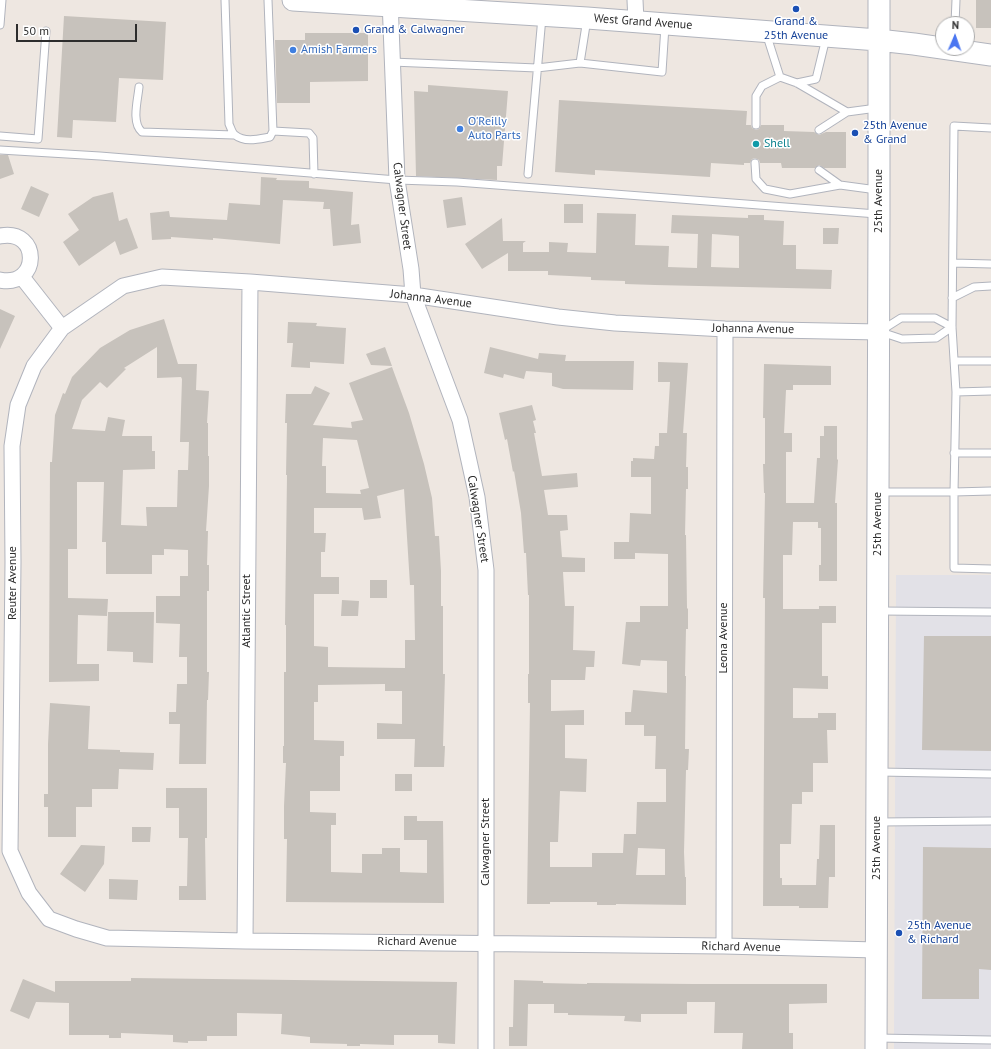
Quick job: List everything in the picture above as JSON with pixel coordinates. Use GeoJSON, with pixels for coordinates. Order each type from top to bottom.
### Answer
{"type":"FeatureCollection","features":[{"type":"Feature","properties":{"kind":"main road","name":"West Grand Avenue"},"geometry":{"type":"LineString","coordinates":[[294,0],[390,3],[878,40],[935,47]]}},
{"type":"Feature","properties":{"kind":"main road","name":"25th Avenue"},"geometry":{"type":"LineString","coordinates":[[876,1044],[879,0]]}},
{"type":"Feature","properties":{"kind":"main road","name":"West Grand Avenue"},"geometry":{"type":"LineString","coordinates":[[975,52],[991,55]]}},
{"type":"Feature","properties":{"kind":"street"},"geometry":{"type":"LineString","coordinates":[[635,0],[636,21]]}},
{"type":"Feature","properties":{"kind":"street","name":"Calwagner Street"},"geometry":{"type":"LineString","coordinates":[[390,3],[397,180],[411,269],[413,295],[460,420],[477,497],[486,570],[486,1049]]}},
{"type":"Feature","properties":{"kind":"street"},"geometry":{"type":"LineString","coordinates":[[0,236],[7,235],[21,239],[30,250],[31,258],[30,265],[22,277],[15,280],[0,280]]}},
{"type":"Feature","properties":{"kind":"street"},"geometry":{"type":"LineString","coordinates":[[22,277],[62,328]]}},
{"type":"Feature","properties":{"kind":"street","name":"Johanna Avenue"},"geometry":{"type":"LineString","coordinates":[[62,328],[123,286],[162,277],[250,282],[413,295],[558,317],[615,323],[725,329],[879,332]]}},
{"type":"Feature","properties":{"kind":"street","name":"Atlantic Street"},"geometry":{"type":"LineString","coordinates":[[245,941],[250,282]]}},
{"type":"Feature","properties":{"kind":"street","name":"Reuter Avenue"},"geometry":{"type":"LineString","coordinates":[[5,851],[13,562],[12,446],[18,405],[34,366],[62,328]]}},
{"type":"Feature","properties":{"kind":"street","name":"Leona Avenue"},"geometry":{"type":"LineString","coordinates":[[724,946],[725,329]]}},
{"type":"Feature","properties":{"kind":"street","name":"Richard Avenue"},"geometry":{"type":"LineString","coordinates":[[5,851],[29,892],[49,919],[76,929],[108,938],[245,941],[724,946],[876,950]]}},
{"type":"Feature","properties":{"kind":"lane"},"geometry":{"type":"LineString","coordinates":[[0,25],[2,0]]}},
{"type":"Feature","properties":{"kind":"lane"},"geometry":{"type":"LineString","coordinates":[[225,0],[229,124],[234,135]]}},
{"type":"Feature","properties":{"kind":"lane"},"geometry":{"type":"LineString","coordinates":[[139,87],[136,121],[137,127],[142,132],[234,135],[243,140],[257,140],[270,137],[273,131],[268,0]]}},
{"type":"Feature","properties":{"kind":"lane"},"geometry":{"type":"LineString","coordinates":[[955,16],[956,0]]}},
{"type":"Feature","properties":{"kind":"lane"},"geometry":{"type":"LineString","coordinates":[[528,174],[542,15]]}},
{"type":"Feature","properties":{"kind":"lane"},"geometry":{"type":"LineString","coordinates":[[580,63],[587,18]]}},
{"type":"Feature","properties":{"kind":"lane"},"geometry":{"type":"LineString","coordinates":[[392,62],[537,68],[580,63],[662,72],[665,24]]}},
{"type":"Feature","properties":{"kind":"lane"},"geometry":{"type":"LineString","coordinates":[[0,136],[38,139],[46,31]]}},
{"type":"Feature","properties":{"kind":"lane"},"geometry":{"type":"LineString","coordinates":[[765,31],[780,77]]}},
{"type":"Feature","properties":{"kind":"lane"},"geometry":{"type":"LineString","coordinates":[[797,83],[816,80],[826,36]]}},
{"type":"Feature","properties":{"kind":"lane"},"geometry":{"type":"LineString","coordinates":[[756,125],[756,96],[762,86],[780,77],[797,83],[847,112]]}},
{"type":"Feature","properties":{"kind":"lane"},"geometry":{"type":"LineString","coordinates":[[820,130],[847,112],[879,108]]}},
{"type":"Feature","properties":{"kind":"lane"},"geometry":{"type":"LineString","coordinates":[[991,128],[954,126],[952,298],[952,327],[956,392],[954,453],[954,568],[991,569]]}},
{"type":"Feature","properties":{"kind":"lane"},"geometry":{"type":"LineString","coordinates":[[273,131],[309,133],[311,135],[313,138],[314,174]]}},
{"type":"Feature","properties":{"kind":"lane"},"geometry":{"type":"LineString","coordinates":[[0,150],[100,156],[314,174],[397,180],[457,182],[879,214]]}},
{"type":"Feature","properties":{"kind":"lane"},"geometry":{"type":"LineString","coordinates":[[755,163],[756,179],[765,188],[790,194],[840,185],[879,190]]}},
{"type":"Feature","properties":{"kind":"lane"},"geometry":{"type":"LineString","coordinates":[[819,170],[840,185]]}},
{"type":"Feature","properties":{"kind":"lane"},"geometry":{"type":"LineString","coordinates":[[953,263],[991,264]]}},
{"type":"Feature","properties":{"kind":"lane"},"geometry":{"type":"LineString","coordinates":[[952,298],[974,287],[991,286]]}},
{"type":"Feature","properties":{"kind":"lane"},"geometry":{"type":"LineString","coordinates":[[879,332],[900,318],[935,318],[952,327]]}},
{"type":"Feature","properties":{"kind":"lane"},"geometry":{"type":"LineString","coordinates":[[879,332],[902,339],[936,338],[952,327]]}},
{"type":"Feature","properties":{"kind":"lane"},"geometry":{"type":"LineString","coordinates":[[954,361],[991,361]]}},
{"type":"Feature","properties":{"kind":"lane"},"geometry":{"type":"LineString","coordinates":[[956,392],[991,391]]}},
{"type":"Feature","properties":{"kind":"lane"},"geometry":{"type":"LineString","coordinates":[[954,453],[991,453]]}},
{"type":"Feature","properties":{"kind":"lane"},"geometry":{"type":"LineString","coordinates":[[878,492],[991,491]]}},
{"type":"Feature","properties":{"kind":"lane"},"geometry":{"type":"LineString","coordinates":[[878,610],[991,612]]}},
{"type":"Feature","properties":{"kind":"lane"},"geometry":{"type":"LineString","coordinates":[[877,772],[991,774]]}},
{"type":"Feature","properties":{"kind":"lane"},"geometry":{"type":"LineString","coordinates":[[877,822],[991,821]]}},
{"type":"Feature","properties":{"kind":"lane"},"geometry":{"type":"LineString","coordinates":[[876,1044],[991,1040]]}},
{"type":"Feature","properties":{"kind":"shaded area"},"geometry":{"type":"Polygon","coordinates":[[[896,575],[991,575],[991,1049],[894,1049],[896,575]]]}},
{"type":"Feature","properties":{"kind":"building"},"geometry":{"type":"Polygon","coordinates":[[[976,0],[991,0],[991,28],[976,28],[976,0]]]}},
{"type":"Feature","properties":{"kind":"building"},"geometry":{"type":"Polygon","coordinates":[[[64,16],[166,22],[163,80],[119,78],[116,122],[73,120],[72,138],[57,137],[64,16]]]}},
{"type":"Feature","properties":{"kind":"building"},"geometry":{"type":"Polygon","coordinates":[[[305,33],[368,33],[368,81],[310,82],[310,103],[277,103],[275,40],[305,40],[305,33]]]}},
{"type":"Feature","properties":{"kind":"building","name":"O'Reilly Auto Parts"},"geometry":{"type":"Polygon","coordinates":[[[428,85],[508,91],[502,166],[497,166],[497,180],[416,176],[414,91],[428,92],[428,85]]]}},
{"type":"Feature","properties":{"kind":"building"},"geometry":{"type":"Polygon","coordinates":[[[559,100],[747,111],[746,125],[751,125],[752,128],[756,130],[759,129],[761,125],[784,125],[784,131],[814,132],[819,135],[826,132],[846,132],[846,168],[824,168],[819,165],[815,168],[782,168],[781,163],[760,163],[759,160],[755,158],[752,159],[750,163],[744,163],[744,165],[711,163],[710,177],[595,170],[595,175],[555,172],[559,100]]]}},
{"type":"Feature","properties":{"kind":"building"},"geometry":{"type":"Polygon","coordinates":[[[0,155],[8,155],[14,174],[0,179],[0,155]]]}},
{"type":"Feature","properties":{"kind":"building"},"geometry":{"type":"Polygon","coordinates":[[[261,177],[277,178],[276,180],[309,181],[309,188],[353,192],[351,225],[359,224],[361,243],[333,246],[330,209],[323,209],[324,202],[283,200],[280,244],[213,238],[213,240],[171,237],[171,239],[152,240],[150,213],[169,211],[170,217],[227,220],[229,203],[260,205],[261,177]]]}},
{"type":"Feature","properties":{"kind":"building"},"geometry":{"type":"Polygon","coordinates":[[[31,186],[49,194],[39,217],[21,209],[31,186]]]}},
{"type":"Feature","properties":{"kind":"building"},"geometry":{"type":"Polygon","coordinates":[[[113,192],[119,221],[127,218],[138,248],[120,255],[115,241],[79,266],[63,242],[79,230],[68,214],[93,197],[113,192]]]}},
{"type":"Feature","properties":{"kind":"building"},"geometry":{"type":"Polygon","coordinates":[[[462,197],[466,225],[447,228],[443,200],[462,197]]]}},
{"type":"Feature","properties":{"kind":"building"},"geometry":{"type":"Polygon","coordinates":[[[564,204],[583,204],[583,223],[564,223],[564,204]]]}},
{"type":"Feature","properties":{"kind":"building"},"geometry":{"type":"Polygon","coordinates":[[[597,213],[636,214],[635,245],[669,246],[668,267],[697,268],[698,234],[671,233],[672,215],[748,218],[748,215],[764,215],[764,220],[784,221],[783,245],[796,245],[796,269],[832,270],[831,289],[625,284],[625,281],[591,280],[591,277],[548,275],[548,271],[508,271],[508,253],[482,269],[465,244],[502,218],[503,241],[526,241],[523,243],[523,252],[549,252],[549,242],[568,243],[567,252],[596,253],[597,213]],[[712,234],[711,267],[739,268],[739,236],[712,234]]]}},
{"type":"Feature","properties":{"kind":"building"},"geometry":{"type":"Polygon","coordinates":[[[823,228],[839,228],[838,244],[823,244],[823,228]]]}},
{"type":"Feature","properties":{"kind":"building"},"geometry":{"type":"Polygon","coordinates":[[[0,309],[15,316],[0,349],[0,309]]]}},
{"type":"Feature","properties":{"kind":"building"},"geometry":{"type":"Polygon","coordinates":[[[164,319],[178,364],[197,364],[196,390],[209,391],[207,423],[209,486],[206,531],[208,531],[207,565],[209,565],[209,591],[207,591],[207,672],[209,672],[206,764],[179,764],[180,724],[169,724],[169,712],[176,712],[177,684],[187,684],[187,657],[179,657],[180,624],[156,623],[156,596],[180,596],[180,576],[188,576],[188,550],[164,549],[164,555],[152,555],[152,574],[106,574],[106,542],[102,542],[104,482],[77,482],[77,549],[68,549],[68,598],[108,599],[107,616],[78,615],[77,664],[99,664],[99,681],[49,682],[50,462],[52,462],[55,415],[63,393],[65,394],[72,377],[100,348],[130,330],[164,319]],[[157,347],[124,368],[126,369],[107,388],[100,382],[82,400],[72,429],[105,431],[108,417],[125,420],[122,436],[152,436],[152,451],[155,451],[155,469],[123,470],[121,525],[147,526],[146,507],[177,507],[178,470],[188,470],[189,442],[180,442],[182,379],[181,377],[157,378],[157,347]]]}},
{"type":"Feature","properties":{"kind":"building"},"geometry":{"type":"Polygon","coordinates":[[[288,322],[317,323],[316,326],[346,328],[344,364],[310,362],[310,368],[291,367],[293,343],[287,343],[288,322]]]}},
{"type":"Feature","properties":{"kind":"building"},"geometry":{"type":"Polygon","coordinates":[[[385,347],[392,366],[371,365],[366,354],[385,347]]]}},
{"type":"Feature","properties":{"kind":"building"},"geometry":{"type":"Polygon","coordinates":[[[490,347],[538,359],[539,353],[566,355],[565,361],[634,361],[633,390],[563,389],[552,386],[552,373],[526,371],[524,379],[504,374],[503,378],[484,373],[490,347]]]}},
{"type":"Feature","properties":{"kind":"building"},"geometry":{"type":"Polygon","coordinates":[[[658,362],[688,363],[683,433],[687,433],[686,467],[688,467],[685,535],[688,629],[686,629],[685,749],[689,749],[688,770],[686,770],[684,852],[686,905],[597,905],[597,902],[550,902],[550,904],[527,904],[530,703],[528,703],[529,595],[521,513],[507,439],[505,440],[499,413],[532,405],[536,420],[533,421],[536,433],[534,433],[542,476],[577,473],[578,487],[544,490],[548,515],[567,515],[568,530],[560,531],[562,557],[585,558],[585,572],[563,572],[565,606],[574,606],[573,650],[595,651],[594,667],[586,667],[585,680],[551,680],[551,711],[584,710],[584,725],[565,725],[565,758],[587,759],[586,792],[560,791],[558,842],[550,842],[550,867],[592,867],[592,853],[623,853],[624,834],[636,834],[637,802],[666,802],[666,769],[655,769],[656,736],[644,736],[644,725],[625,725],[625,712],[631,712],[633,690],[667,693],[667,661],[641,660],[640,666],[622,664],[626,622],[640,622],[640,606],[668,606],[668,554],[635,553],[635,559],[614,559],[614,542],[629,542],[630,513],[651,514],[651,477],[631,477],[631,461],[633,461],[633,458],[654,459],[655,446],[659,446],[659,433],[667,433],[670,382],[658,382],[658,362]],[[638,848],[636,875],[665,875],[665,849],[638,848]]]}},
{"type":"Feature","properties":{"kind":"building"},"geometry":{"type":"Polygon","coordinates":[[[764,364],[831,366],[831,385],[793,385],[793,390],[786,390],[784,433],[792,433],[792,452],[786,452],[786,503],[814,503],[817,458],[820,458],[820,436],[824,436],[824,426],[837,426],[838,460],[835,503],[837,503],[837,581],[819,581],[819,565],[821,565],[821,528],[818,528],[818,522],[793,522],[792,555],[783,555],[783,609],[819,609],[819,606],[836,606],[836,623],[822,623],[822,676],[828,676],[828,689],[793,688],[793,718],[818,718],[818,713],[836,713],[836,730],[827,730],[828,763],[813,763],[813,792],[802,792],[802,804],[792,804],[791,844],[780,844],[780,878],[782,878],[782,885],[816,885],[817,859],[819,859],[820,825],[835,825],[835,877],[829,877],[828,908],[763,906],[765,598],[763,598],[765,493],[763,464],[765,464],[765,418],[763,418],[764,364]]]}},
{"type":"Feature","properties":{"kind":"building"},"geometry":{"type":"Polygon","coordinates":[[[392,367],[409,413],[424,464],[432,498],[435,536],[439,536],[441,606],[443,606],[443,674],[445,674],[443,746],[445,746],[444,767],[414,767],[415,739],[377,739],[377,723],[402,724],[402,691],[385,691],[385,684],[318,685],[318,702],[314,702],[314,740],[344,741],[344,756],[340,756],[340,791],[310,791],[310,812],[336,813],[336,825],[331,825],[331,872],[362,873],[362,854],[382,854],[382,848],[400,848],[400,872],[427,873],[427,840],[404,840],[404,816],[417,816],[417,821],[443,821],[444,903],[286,902],[287,839],[284,839],[284,806],[286,763],[283,763],[283,746],[284,672],[286,672],[286,394],[311,394],[315,386],[330,393],[313,425],[352,428],[351,422],[363,420],[349,383],[392,367]],[[323,438],[322,466],[326,466],[326,493],[361,494],[360,490],[369,488],[357,440],[323,438]],[[404,489],[377,496],[381,518],[364,520],[362,508],[314,508],[314,533],[326,533],[325,552],[321,552],[321,577],[339,577],[339,594],[314,594],[314,646],[328,647],[328,667],[405,668],[405,640],[415,640],[414,585],[410,585],[404,489]]]}},
{"type":"Feature","properties":{"kind":"building"},"geometry":{"type":"Polygon","coordinates":[[[370,580],[387,580],[387,598],[370,598],[370,580]]]}},
{"type":"Feature","properties":{"kind":"building"},"geometry":{"type":"Polygon","coordinates":[[[342,600],[359,601],[358,616],[341,616],[342,600]]]}},
{"type":"Feature","properties":{"kind":"building"},"geometry":{"type":"Polygon","coordinates":[[[108,612],[154,612],[153,663],[133,662],[133,652],[107,651],[108,612]]]}},
{"type":"Feature","properties":{"kind":"building"},"geometry":{"type":"Polygon","coordinates":[[[924,636],[991,636],[991,751],[922,750],[924,636]]]}},
{"type":"Feature","properties":{"kind":"building"},"geometry":{"type":"Polygon","coordinates":[[[50,703],[90,706],[88,749],[154,753],[153,770],[119,769],[118,789],[92,789],[92,807],[76,807],[76,837],[48,837],[48,807],[44,807],[44,794],[48,794],[50,703]]]}},
{"type":"Feature","properties":{"kind":"building"},"geometry":{"type":"Polygon","coordinates":[[[395,774],[412,774],[412,791],[395,791],[395,774]]]}},
{"type":"Feature","properties":{"kind":"building"},"geometry":{"type":"Polygon","coordinates":[[[166,788],[207,788],[207,838],[205,838],[206,900],[179,900],[179,886],[187,886],[188,838],[179,838],[179,808],[166,808],[166,788]]]}},
{"type":"Feature","properties":{"kind":"building"},"geometry":{"type":"Polygon","coordinates":[[[132,827],[151,827],[150,842],[132,842],[132,827]]]}},
{"type":"Feature","properties":{"kind":"building"},"geometry":{"type":"Polygon","coordinates":[[[81,845],[105,846],[104,864],[85,892],[60,874],[81,845]]]}},
{"type":"Feature","properties":{"kind":"building"},"geometry":{"type":"Polygon","coordinates":[[[923,847],[991,848],[991,970],[979,969],[979,999],[922,999],[923,847]]]}},
{"type":"Feature","properties":{"kind":"building"},"geometry":{"type":"Polygon","coordinates":[[[109,879],[138,880],[137,900],[109,899],[109,879]]]}},
{"type":"Feature","properties":{"kind":"building"},"geometry":{"type":"Polygon","coordinates":[[[131,978],[457,982],[455,1044],[438,1043],[438,1035],[394,1035],[394,1045],[360,1044],[360,1046],[347,1046],[347,1044],[310,1043],[310,1037],[281,1034],[282,1014],[237,1013],[237,1036],[207,1036],[207,1041],[188,1041],[188,1043],[173,1042],[173,1035],[121,1033],[121,1038],[109,1038],[109,1035],[69,1035],[69,1003],[36,1002],[29,1019],[10,1011],[23,979],[55,992],[55,981],[131,981],[131,978]]]}},
{"type":"Feature","properties":{"kind":"building"},"geometry":{"type":"Polygon","coordinates":[[[514,980],[543,981],[543,983],[587,984],[827,984],[827,1003],[789,1004],[789,1033],[793,1033],[793,1049],[742,1049],[743,1033],[714,1033],[715,1002],[687,1002],[687,1014],[641,1014],[641,1022],[624,1021],[625,1016],[568,1015],[568,1013],[554,1013],[554,1004],[528,1004],[527,1046],[509,1046],[509,1027],[513,1027],[514,980]]]}},
{"type":"Feature","properties":{"kind":"place","name":"Grand & 25th Avenue"},"geometry":{"type":"Point","coordinates":[796,9]}},
{"type":"Feature","properties":{"kind":"place","name":"Grand & Calwagner"},"geometry":{"type":"Point","coordinates":[356,30]}},
{"type":"Feature","properties":{"kind":"place","name":"Amish Farmers"},"geometry":{"type":"Point","coordinates":[293,50]}},
{"type":"Feature","properties":{"kind":"place","name":"O'Reilly Auto Parts"},"geometry":{"type":"Point","coordinates":[460,129]}},
{"type":"Feature","properties":{"kind":"place","name":"25th Avenue & Grand"},"geometry":{"type":"Point","coordinates":[855,133]}},
{"type":"Feature","properties":{"kind":"place","name":"Shell"},"geometry":{"type":"Point","coordinates":[756,144]}},
{"type":"Feature","properties":{"kind":"place","name":"25th Avenue & Richard"},"geometry":{"type":"Point","coordinates":[899,933]}}]}
